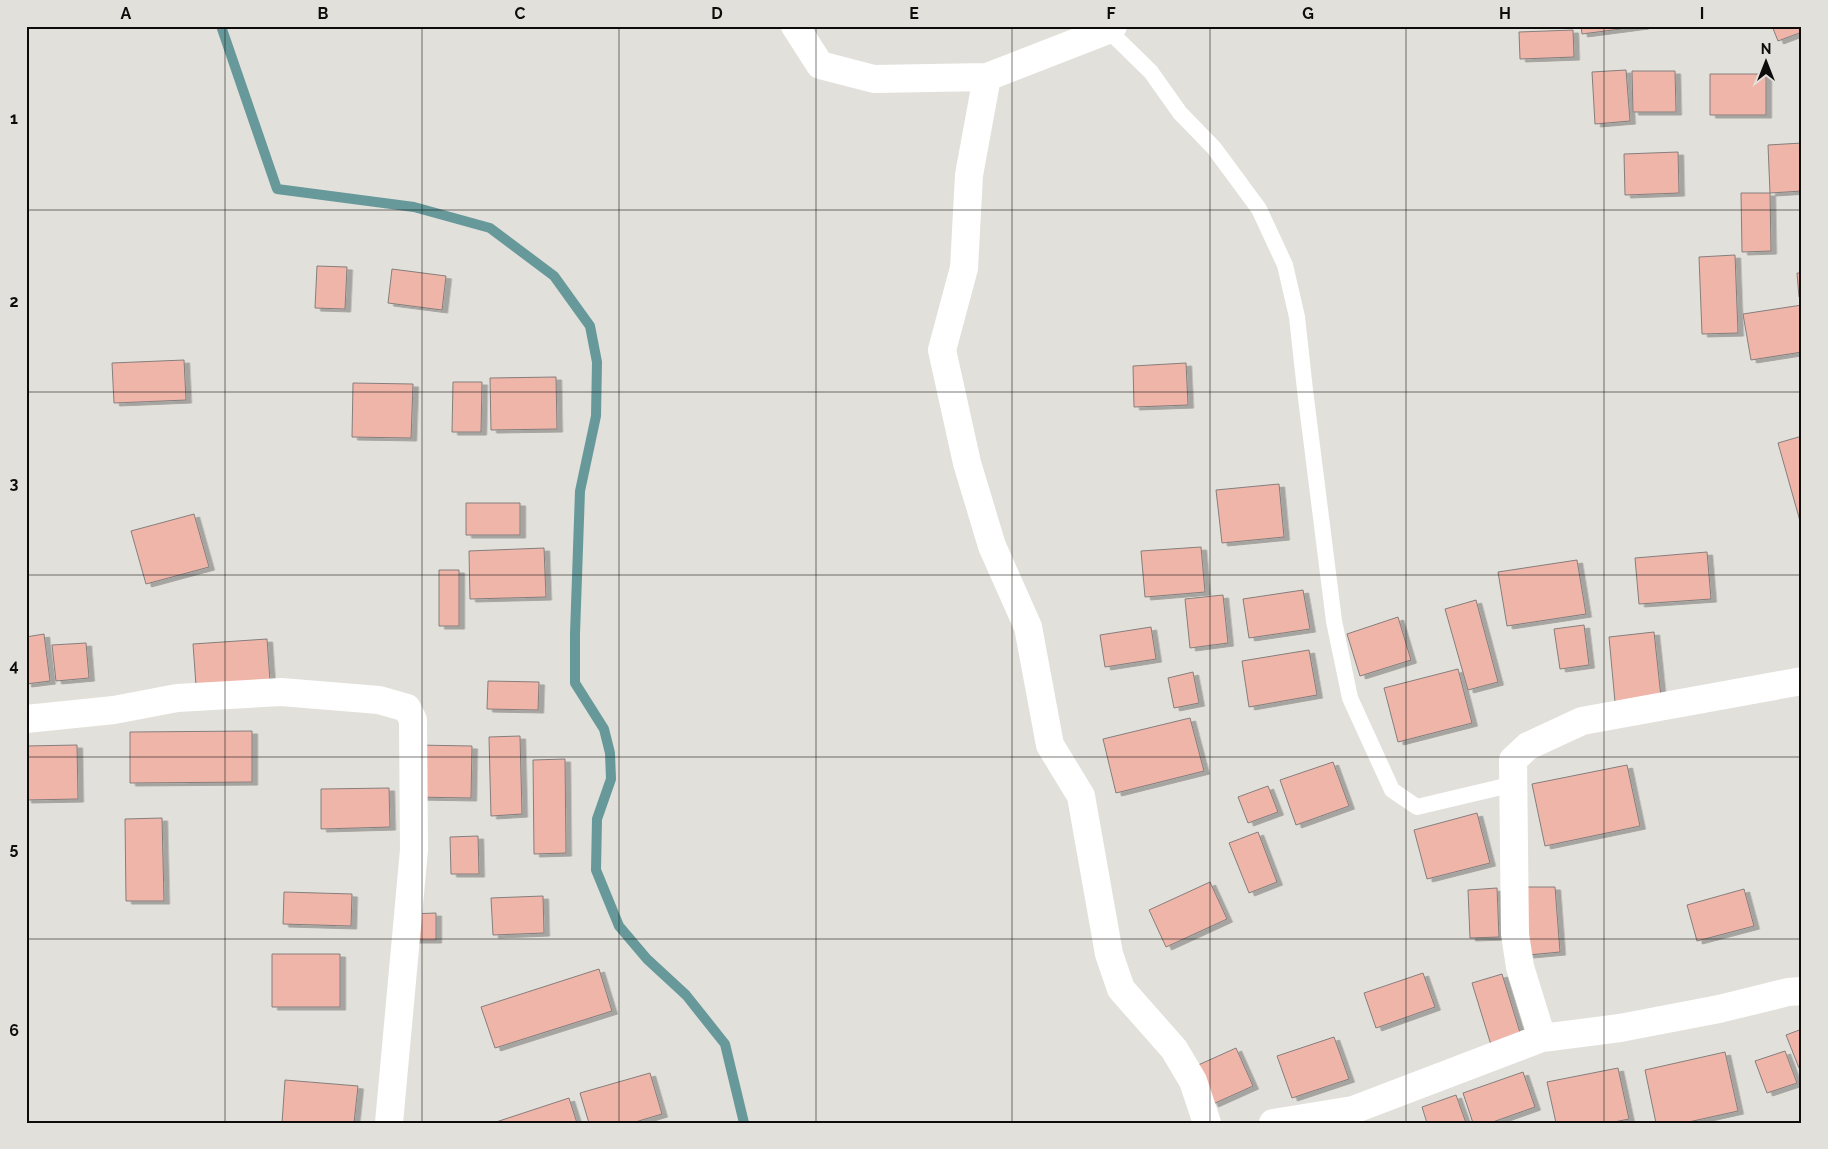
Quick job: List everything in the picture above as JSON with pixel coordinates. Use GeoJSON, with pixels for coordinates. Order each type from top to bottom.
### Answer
{"type":"FeatureCollection","features":[{"type":"Feature","properties":{"kind":"street"},"geometry":{"type":"LineString","coordinates":[[795,26],[820,65],[874,79],[987,77],[1111,28]]}},
{"type":"Feature","properties":{"kind":"street"},"geometry":{"type":"LineString","coordinates":[[987,77],[969,175],[964,268],[942,350],[968,463],[992,546],[1028,627],[1050,745],[1081,796],[1109,954],[1122,989],[1174,1049],[1193,1081],[1207,1123]]}},
{"type":"Feature","properties":{"kind":"street"},"geometry":{"type":"LineString","coordinates":[[1542,1038],[1520,967],[1515,934],[1513,760],[1528,746],[1582,721],[1802,681]]}},
{"type":"Feature","properties":{"kind":"street"},"geometry":{"type":"LineString","coordinates":[[26,719],[114,710],[177,698],[281,692],[380,700],[407,708],[413,720],[414,850],[389,1123]]}},
{"type":"Feature","properties":{"kind":"street"},"geometry":{"type":"LineString","coordinates":[[1273,1123],[1355,1116],[1542,1038],[1620,1028],[1719,1009],[1788,992],[1802,991]]}},
{"type":"Feature","properties":{"kind":"lane"},"geometry":{"type":"LineString","coordinates":[[1111,28],[1151,72],[1180,113],[1214,148],[1258,209],[1285,265],[1297,317],[1334,620],[1350,698],[1392,790],[1417,808],[1514,784]]}},
{"type":"Feature","properties":{"kind":"building"},"geometry":{"type":"Polygon","coordinates":[[[1581,26],[1643,26],[1582,34],[1581,26]]]}},
{"type":"Feature","properties":{"kind":"building"},"geometry":{"type":"Polygon","coordinates":[[[1772,26],[1802,26],[1802,32],[1778,41],[1772,26]]]}},
{"type":"Feature","properties":{"kind":"building"},"geometry":{"type":"Polygon","coordinates":[[[1573,30],[1574,57],[1520,59],[1519,32],[1573,30]]]}},
{"type":"Feature","properties":{"kind":"building"},"geometry":{"type":"Polygon","coordinates":[[[1626,70],[1630,121],[1595,124],[1592,72],[1626,70]]]}},
{"type":"Feature","properties":{"kind":"building"},"geometry":{"type":"Polygon","coordinates":[[[1632,71],[1675,71],[1676,112],[1633,112],[1632,71]]]}},
{"type":"Feature","properties":{"kind":"building"},"geometry":{"type":"Polygon","coordinates":[[[1710,74],[1766,74],[1766,115],[1710,115],[1710,74]]]}},
{"type":"Feature","properties":{"kind":"building"},"geometry":{"type":"Polygon","coordinates":[[[1802,143],[1802,191],[1770,193],[1768,145],[1802,143]]]}},
{"type":"Feature","properties":{"kind":"building"},"geometry":{"type":"Polygon","coordinates":[[[1678,152],[1679,193],[1625,195],[1624,154],[1678,152]]]}},
{"type":"Feature","properties":{"kind":"building"},"geometry":{"type":"Polygon","coordinates":[[[1741,193],[1770,193],[1771,251],[1742,252],[1741,193]]]}},
{"type":"Feature","properties":{"kind":"building"},"geometry":{"type":"Polygon","coordinates":[[[1735,255],[1738,333],[1702,334],[1699,257],[1735,255]]]}},
{"type":"Feature","properties":{"kind":"building"},"geometry":{"type":"Polygon","coordinates":[[[317,266],[347,267],[345,309],[315,308],[317,266]]]}},
{"type":"Feature","properties":{"kind":"building"},"geometry":{"type":"Polygon","coordinates":[[[392,269],[446,276],[442,310],[388,303],[392,269]]]}},
{"type":"Feature","properties":{"kind":"building"},"geometry":{"type":"Polygon","coordinates":[[[1797,273],[1802,273],[1802,297],[1799,297],[1797,273]]]}},
{"type":"Feature","properties":{"kind":"building"},"geometry":{"type":"Polygon","coordinates":[[[1802,305],[1802,352],[1751,360],[1743,314],[1802,305]]]}},
{"type":"Feature","properties":{"kind":"building"},"geometry":{"type":"Polygon","coordinates":[[[184,360],[186,400],[114,403],[112,363],[184,360]]]}},
{"type":"Feature","properties":{"kind":"building"},"geometry":{"type":"Polygon","coordinates":[[[1186,363],[1188,405],[1134,407],[1133,366],[1186,363]]]}},
{"type":"Feature","properties":{"kind":"building"},"geometry":{"type":"Polygon","coordinates":[[[556,377],[557,429],[491,430],[490,378],[556,377]]]}},
{"type":"Feature","properties":{"kind":"building"},"geometry":{"type":"Polygon","coordinates":[[[453,382],[482,382],[481,432],[452,432],[453,382]]]}},
{"type":"Feature","properties":{"kind":"building"},"geometry":{"type":"Polygon","coordinates":[[[353,383],[413,384],[411,438],[352,437],[353,383]]]}},
{"type":"Feature","properties":{"kind":"building"},"geometry":{"type":"Polygon","coordinates":[[[1802,436],[1802,521],[1800,521],[1778,443],[1802,436]]]}},
{"type":"Feature","properties":{"kind":"building"},"geometry":{"type":"Polygon","coordinates":[[[1279,484],[1284,537],[1222,543],[1216,490],[1279,484]]]}},
{"type":"Feature","properties":{"kind":"building"},"geometry":{"type":"Polygon","coordinates":[[[466,503],[520,503],[520,535],[466,535],[466,503]]]}},
{"type":"Feature","properties":{"kind":"building"},"geometry":{"type":"Polygon","coordinates":[[[194,514],[209,567],[146,584],[131,531],[194,514]]]}},
{"type":"Feature","properties":{"kind":"building"},"geometry":{"type":"Polygon","coordinates":[[[1201,547],[1205,592],[1145,597],[1141,551],[1201,547]]]}},
{"type":"Feature","properties":{"kind":"building"},"geometry":{"type":"Polygon","coordinates":[[[544,548],[546,597],[470,599],[469,551],[544,548]]]}},
{"type":"Feature","properties":{"kind":"building"},"geometry":{"type":"Polygon","coordinates":[[[1707,552],[1711,599],[1639,604],[1635,558],[1707,552]]]}},
{"type":"Feature","properties":{"kind":"building"},"geometry":{"type":"Polygon","coordinates":[[[1577,560],[1586,614],[1507,626],[1498,572],[1577,560]]]}},
{"type":"Feature","properties":{"kind":"building"},"geometry":{"type":"Polygon","coordinates":[[[439,570],[459,570],[459,626],[439,626],[439,570]]]}},
{"type":"Feature","properties":{"kind":"building"},"geometry":{"type":"Polygon","coordinates":[[[1303,590],[1310,629],[1249,638],[1243,599],[1303,590]]]}},
{"type":"Feature","properties":{"kind":"building"},"geometry":{"type":"Polygon","coordinates":[[[1223,595],[1228,643],[1190,648],[1185,599],[1223,595]]]}},
{"type":"Feature","properties":{"kind":"building"},"geometry":{"type":"Polygon","coordinates":[[[1476,600],[1498,682],[1468,690],[1445,609],[1476,600]]]}},
{"type":"Feature","properties":{"kind":"building"},"geometry":{"type":"Polygon","coordinates":[[[1398,617],[1411,660],[1360,676],[1347,634],[1398,617]]]}},
{"type":"Feature","properties":{"kind":"building"},"geometry":{"type":"Polygon","coordinates":[[[1584,625],[1589,665],[1560,669],[1554,629],[1584,625]]]}},
{"type":"Feature","properties":{"kind":"building"},"geometry":{"type":"Polygon","coordinates":[[[1151,627],[1156,659],[1105,667],[1100,635],[1151,627]]]}},
{"type":"Feature","properties":{"kind":"building"},"geometry":{"type":"Polygon","coordinates":[[[1654,632],[1661,697],[1615,702],[1609,637],[1654,632]]]}},
{"type":"Feature","properties":{"kind":"building"},"geometry":{"type":"Polygon","coordinates":[[[44,634],[50,681],[26,684],[26,637],[44,634]]]}},
{"type":"Feature","properties":{"kind":"building"},"geometry":{"type":"Polygon","coordinates":[[[267,639],[271,695],[197,699],[193,644],[267,639]]]}},
{"type":"Feature","properties":{"kind":"building"},"geometry":{"type":"Polygon","coordinates":[[[86,643],[89,678],[56,681],[52,645],[86,643]]]}},
{"type":"Feature","properties":{"kind":"building"},"geometry":{"type":"Polygon","coordinates":[[[1309,650],[1317,695],[1249,707],[1242,661],[1309,650]]]}},
{"type":"Feature","properties":{"kind":"building"},"geometry":{"type":"Polygon","coordinates":[[[1458,669],[1472,723],[1398,742],[1384,688],[1458,669]]]}},
{"type":"Feature","properties":{"kind":"building"},"geometry":{"type":"Polygon","coordinates":[[[1193,672],[1199,703],[1174,708],[1168,678],[1193,672]]]}},
{"type":"Feature","properties":{"kind":"building"},"geometry":{"type":"Polygon","coordinates":[[[488,681],[539,682],[538,710],[487,709],[488,681]]]}},
{"type":"Feature","properties":{"kind":"building"},"geometry":{"type":"Polygon","coordinates":[[[1190,718],[1204,771],[1116,793],[1103,739],[1190,718]]]}},
{"type":"Feature","properties":{"kind":"building"},"geometry":{"type":"Polygon","coordinates":[[[252,731],[252,782],[130,783],[130,732],[252,731]]]}},
{"type":"Feature","properties":{"kind":"building"},"geometry":{"type":"Polygon","coordinates":[[[520,736],[522,814],[491,816],[489,737],[520,736]]]}},
{"type":"Feature","properties":{"kind":"building"},"geometry":{"type":"Polygon","coordinates":[[[77,745],[78,799],[26,800],[26,746],[77,745]]]}},
{"type":"Feature","properties":{"kind":"building"},"geometry":{"type":"Polygon","coordinates":[[[416,745],[472,746],[471,798],[414,797],[416,745]]]}},
{"type":"Feature","properties":{"kind":"building"},"geometry":{"type":"Polygon","coordinates":[[[565,759],[566,853],[534,854],[533,760],[565,759]]]}},
{"type":"Feature","properties":{"kind":"building"},"geometry":{"type":"Polygon","coordinates":[[[1333,762],[1349,806],[1296,825],[1280,780],[1333,762]]]}},
{"type":"Feature","properties":{"kind":"building"},"geometry":{"type":"Polygon","coordinates":[[[1627,765],[1640,826],[1545,846],[1532,784],[1627,765]]]}},
{"type":"Feature","properties":{"kind":"building"},"geometry":{"type":"Polygon","coordinates":[[[1268,786],[1278,812],[1248,823],[1238,797],[1268,786]]]}},
{"type":"Feature","properties":{"kind":"building"},"geometry":{"type":"Polygon","coordinates":[[[389,788],[390,827],[321,829],[321,789],[389,788]]]}},
{"type":"Feature","properties":{"kind":"building"},"geometry":{"type":"Polygon","coordinates":[[[1477,813],[1490,863],[1427,879],[1414,830],[1477,813]]]}},
{"type":"Feature","properties":{"kind":"building"},"geometry":{"type":"Polygon","coordinates":[[[162,818],[164,901],[126,901],[125,819],[162,818]]]}},
{"type":"Feature","properties":{"kind":"building"},"geometry":{"type":"Polygon","coordinates":[[[1258,832],[1277,882],[1249,893],[1229,843],[1258,832]]]}},
{"type":"Feature","properties":{"kind":"building"},"geometry":{"type":"Polygon","coordinates":[[[478,836],[479,874],[451,874],[450,837],[478,836]]]}},
{"type":"Feature","properties":{"kind":"building"},"geometry":{"type":"Polygon","coordinates":[[[1210,882],[1227,919],[1166,947],[1149,910],[1210,882]]]}},
{"type":"Feature","properties":{"kind":"building"},"geometry":{"type":"Polygon","coordinates":[[[1523,887],[1555,887],[1560,952],[1528,955],[1523,887]]]}},
{"type":"Feature","properties":{"kind":"building"},"geometry":{"type":"Polygon","coordinates":[[[1497,888],[1499,937],[1470,938],[1468,890],[1497,888]]]}},
{"type":"Feature","properties":{"kind":"building"},"geometry":{"type":"Polygon","coordinates":[[[1744,889],[1754,926],[1697,941],[1687,905],[1744,889]]]}},
{"type":"Feature","properties":{"kind":"building"},"geometry":{"type":"Polygon","coordinates":[[[284,892],[352,894],[351,926],[283,924],[284,892]]]}},
{"type":"Feature","properties":{"kind":"building"},"geometry":{"type":"Polygon","coordinates":[[[543,896],[544,933],[493,935],[491,898],[543,896]]]}},
{"type":"Feature","properties":{"kind":"building"},"geometry":{"type":"Polygon","coordinates":[[[436,913],[436,940],[409,940],[408,914],[436,913]]]}},
{"type":"Feature","properties":{"kind":"building"},"geometry":{"type":"Polygon","coordinates":[[[272,954],[340,954],[340,1007],[272,1007],[272,954]]]}},
{"type":"Feature","properties":{"kind":"building"},"geometry":{"type":"Polygon","coordinates":[[[599,969],[612,1011],[495,1048],[481,1007],[599,969]]]}},
{"type":"Feature","properties":{"kind":"building"},"geometry":{"type":"Polygon","coordinates":[[[1423,973],[1435,1007],[1376,1028],[1364,993],[1423,973]]]}},
{"type":"Feature","properties":{"kind":"building"},"geometry":{"type":"Polygon","coordinates":[[[1502,974],[1522,1039],[1492,1048],[1472,983],[1502,974]]]}},
{"type":"Feature","properties":{"kind":"building"},"geometry":{"type":"Polygon","coordinates":[[[1802,1029],[1802,1067],[1799,1068],[1786,1035],[1802,1029]]]}},
{"type":"Feature","properties":{"kind":"building"},"geometry":{"type":"Polygon","coordinates":[[[1334,1037],[1349,1079],[1292,1098],[1277,1056],[1334,1037]]]}},
{"type":"Feature","properties":{"kind":"building"},"geometry":{"type":"Polygon","coordinates":[[[1236,1048],[1253,1086],[1213,1104],[1196,1066],[1236,1048]]]}},
{"type":"Feature","properties":{"kind":"building"},"geometry":{"type":"Polygon","coordinates":[[[1785,1051],[1797,1083],[1767,1093],[1755,1061],[1785,1051]]]}},
{"type":"Feature","properties":{"kind":"building"},"geometry":{"type":"Polygon","coordinates":[[[1725,1052],[1738,1111],[1684,1123],[1656,1123],[1645,1070],[1725,1052]]]}},
{"type":"Feature","properties":{"kind":"building"},"geometry":{"type":"Polygon","coordinates":[[[1618,1068],[1629,1119],[1609,1123],[1556,1123],[1547,1082],[1618,1068]]]}},
{"type":"Feature","properties":{"kind":"building"},"geometry":{"type":"Polygon","coordinates":[[[1523,1072],[1535,1107],[1490,1123],[1473,1123],[1463,1093],[1523,1072]]]}},
{"type":"Feature","properties":{"kind":"building"},"geometry":{"type":"Polygon","coordinates":[[[650,1073],[662,1114],[632,1123],[589,1123],[580,1093],[650,1073]]]}},
{"type":"Feature","properties":{"kind":"building"},"geometry":{"type":"Polygon","coordinates":[[[285,1080],[358,1086],[354,1123],[282,1123],[285,1080]]]}},
{"type":"Feature","properties":{"kind":"building"},"geometry":{"type":"Polygon","coordinates":[[[1456,1095],[1466,1123],[1427,1123],[1422,1107],[1456,1095]]]}},
{"type":"Feature","properties":{"kind":"building"},"geometry":{"type":"Polygon","coordinates":[[[569,1098],[577,1123],[493,1123],[569,1098]]]}},
{"type":"Feature","properties":{"kind":"waterway"},"geometry":{"type":"LineString","coordinates":[[221,26],[277,189],[414,207],[490,228],[554,276],[590,326],[597,362],[596,416],[580,491],[575,683],[604,729],[610,753],[611,779],[597,819],[596,870],[619,926],[647,959],[686,995],[725,1044],[744,1123]]}}]}
